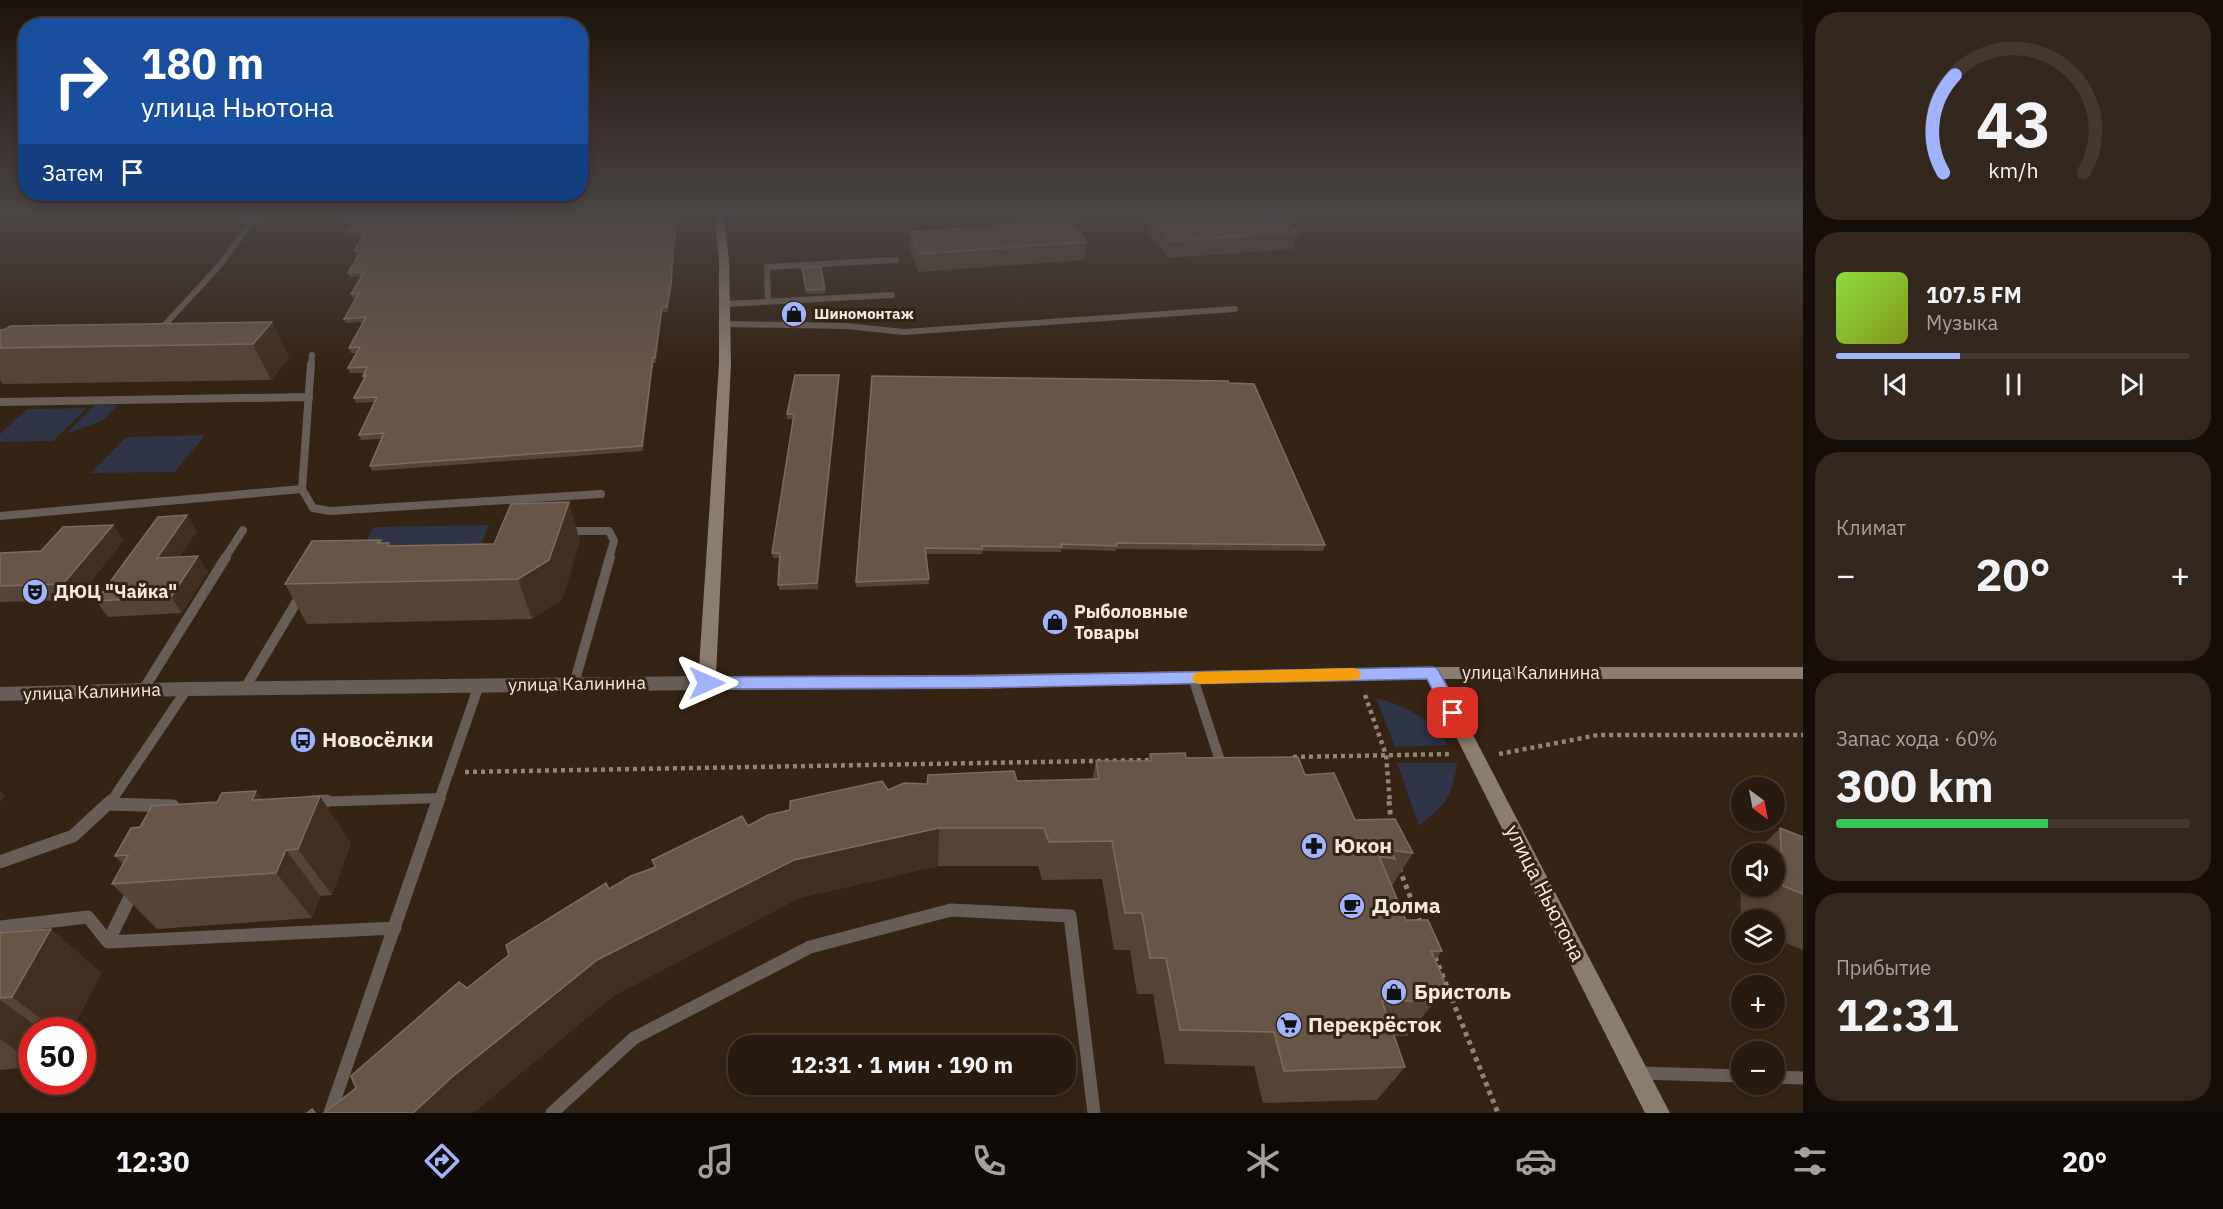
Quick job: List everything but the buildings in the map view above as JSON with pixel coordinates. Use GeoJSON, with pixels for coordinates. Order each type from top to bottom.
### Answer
{"type":"FeatureCollection","features":[{"type":"Feature","properties":{"kind":"main road"},"geometry":{"type":"LineString","coordinates":[[707,683],[721,443],[725,324],[724,266]]}},
{"type":"Feature","properties":{"kind":"main road","name":"улица Калинина"},"geometry":{"type":"LineString","coordinates":[[707,683],[1432,673],[1803,673]]}},
{"type":"Feature","properties":{"kind":"main road","name":"улица Ньютона"},"geometry":{"type":"LineString","coordinates":[[1432,673],[1658,1113]]}},
{"type":"Feature","properties":{"kind":"street","name":"улица Калинина"},"geometry":{"type":"LineString","coordinates":[[0,694],[245,688],[707,683]]}},
{"type":"Feature","properties":{"kind":"lane"},"geometry":{"type":"LineString","coordinates":[[157,334],[219,266]]}},
{"type":"Feature","properties":{"kind":"lane"},"geometry":{"type":"LineString","coordinates":[[768,302],[766,267],[786,266]]}},
{"type":"Feature","properties":{"kind":"lane"},"geometry":{"type":"LineString","coordinates":[[725,304],[892,295]]}},
{"type":"Feature","properties":{"kind":"lane"},"geometry":{"type":"LineString","coordinates":[[725,324],[846,326],[904,332],[1235,309]]}},
{"type":"Feature","properties":{"kind":"lane"},"geometry":{"type":"LineString","coordinates":[[312,355],[302,489],[313,508],[330,511],[601,494]]}},
{"type":"Feature","properties":{"kind":"lane"},"geometry":{"type":"LineString","coordinates":[[0,402],[309,397]]}},
{"type":"Feature","properties":{"kind":"lane"},"geometry":{"type":"LineString","coordinates":[[0,516],[302,489]]}},
{"type":"Feature","properties":{"kind":"lane"},"geometry":{"type":"LineString","coordinates":[[142,690],[243,530]]}},
{"type":"Feature","properties":{"kind":"lane"},"geometry":{"type":"LineString","coordinates":[[556,531],[609,531],[614,541],[574,684]]}},
{"type":"Feature","properties":{"kind":"lane"},"geometry":{"type":"LineString","coordinates":[[245,688],[307,584]]}},
{"type":"Feature","properties":{"kind":"lane"},"geometry":{"type":"LineString","coordinates":[[1193,678],[1227,782]]}},
{"type":"Feature","properties":{"kind":"lane"},"geometry":{"type":"LineString","coordinates":[[330,1113],[479,685]]}},
{"type":"Feature","properties":{"kind":"lane"},"geometry":{"type":"LineString","coordinates":[[0,862],[72,836],[109,804],[186,689]]}},
{"type":"Feature","properties":{"kind":"lane"},"geometry":{"type":"LineString","coordinates":[[302,802],[441,798]]}},
{"type":"Feature","properties":{"kind":"lane"},"geometry":{"type":"LineString","coordinates":[[109,804],[177,809]]}},
{"type":"Feature","properties":{"kind":"lane"},"geometry":{"type":"LineString","coordinates":[[108,942],[139,879]]}},
{"type":"Feature","properties":{"kind":"lane"},"geometry":{"type":"LineString","coordinates":[[552,1113],[634,1038],[810,947],[951,910],[1070,915],[1094,1113]]}},
{"type":"Feature","properties":{"kind":"lane"},"geometry":{"type":"LineString","coordinates":[[0,927],[88,917],[108,942]]}},
{"type":"Feature","properties":{"kind":"lane"},"geometry":{"type":"LineString","coordinates":[[108,942],[395,928]]}},
{"type":"Feature","properties":{"kind":"lane"},"geometry":{"type":"LineString","coordinates":[[1638,1073],[1731,1076]]}},
{"type":"Feature","properties":{"kind":"lane"},"geometry":{"type":"LineString","coordinates":[[1785,1077],[1803,1078]]}},
{"type":"Feature","properties":{"kind":"path"},"geometry":{"type":"LineString","coordinates":[[1365,695],[1386,755],[1392,834]]}},
{"type":"Feature","properties":{"kind":"path"},"geometry":{"type":"LineString","coordinates":[[1499,754],[1598,735],[1803,735]]}},
{"type":"Feature","properties":{"kind":"path"},"geometry":{"type":"LineString","coordinates":[[1291,757],[1454,754]]}},
{"type":"Feature","properties":{"kind":"path"},"geometry":{"type":"LineString","coordinates":[[449,773],[1160,759]]}},
{"type":"Feature","properties":{"kind":"path"},"geometry":{"type":"LineString","coordinates":[[1394,856],[1424,931]]}},
{"type":"Feature","properties":{"kind":"path"},"geometry":{"type":"LineString","coordinates":[[1433,953],[1498,1113]]}},
{"type":"Feature","properties":{"kind":"shaded area"},"geometry":{"type":"Polygon","coordinates":[[[95,405],[118,405],[102,421],[66,434],[95,405]]]}},
{"type":"Feature","properties":{"kind":"shaded area"},"geometry":{"type":"Polygon","coordinates":[[[87,408],[53,441],[0,442],[0,434],[27,409],[87,408]]]}},
{"type":"Feature","properties":{"kind":"shaded area"},"geometry":{"type":"Polygon","coordinates":[[[205,435],[175,472],[91,473],[126,437],[205,435]]]}},
{"type":"Feature","properties":{"kind":"shaded area"},"geometry":{"type":"Polygon","coordinates":[[[489,525],[478,551],[359,553],[374,527],[489,525]]]}},
{"type":"Feature","properties":{"kind":"shaded area"},"geometry":{"type":"Polygon","coordinates":[[[1376,698],[1416,714],[1448,745],[1395,747],[1376,698]]]}},
{"type":"Feature","properties":{"kind":"shaded area"},"geometry":{"type":"Polygon","coordinates":[[[1397,763],[1457,763],[1450,793],[1436,812],[1419,826],[1397,763]]]}},
{"type":"Feature","properties":{"kind":"slow traffic"},"geometry":{"type":"LineString","coordinates":[[1199,678],[1353,674]]}},
{"type":"Feature","properties":{"kind":"place","name":"Шиномонтаж"},"geometry":{"type":"Point","coordinates":[794,314]}},
{"type":"Feature","properties":{"kind":"place","name":"ДЮЦ \"Чайка\""},"geometry":{"type":"Point","coordinates":[35,592]}},
{"type":"Feature","properties":{"kind":"place","name":"Рыболовные Товары"},"geometry":{"type":"Point","coordinates":[1055,622]}},
{"type":"Feature","properties":{"kind":"place","name":"Новосёлки"},"geometry":{"type":"Point","coordinates":[303,740]}},
{"type":"Feature","properties":{"kind":"place","name":"Юкон"},"geometry":{"type":"Point","coordinates":[1314,846]}},
{"type":"Feature","properties":{"kind":"place","name":"Долма"},"geometry":{"type":"Point","coordinates":[1352,906]}},
{"type":"Feature","properties":{"kind":"place","name":"Бристоль"},"geometry":{"type":"Point","coordinates":[1394,992]}},
{"type":"Feature","properties":{"kind":"place","name":"Перекрёсток"},"geometry":{"type":"Point","coordinates":[1289,1025]}},
{"type":"Feature","properties":{"kind":"route"},"geometry":{"type":"LineString","coordinates":[[707,683],[980,682],[1432,673],[1453,713]]}}]}
